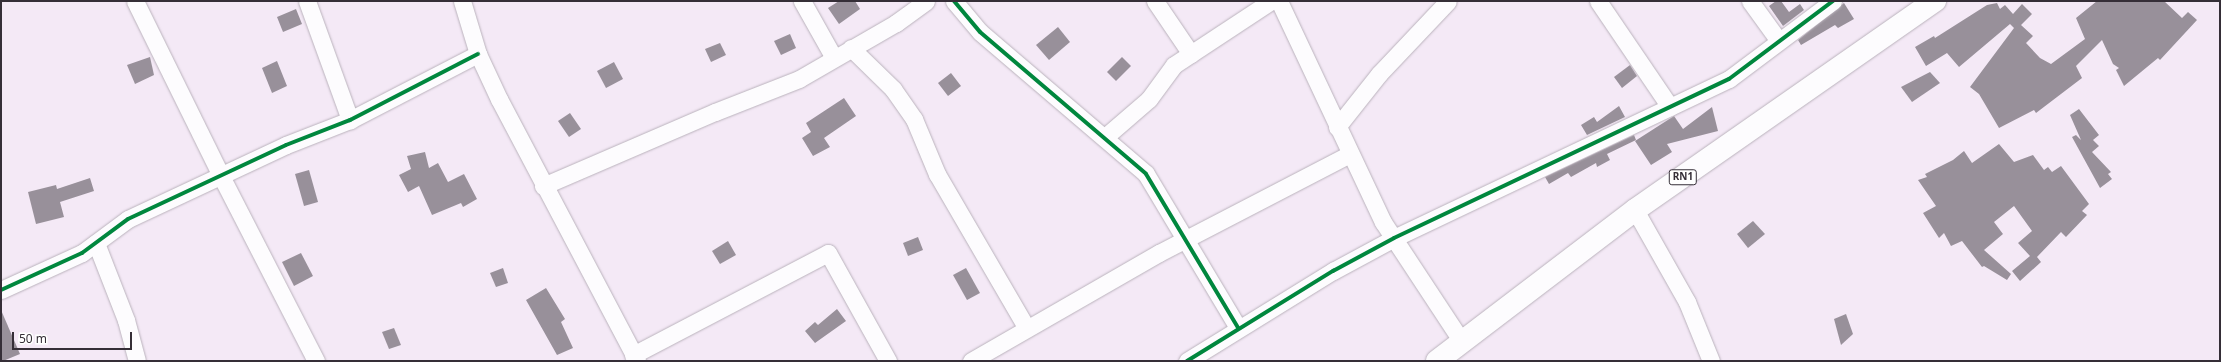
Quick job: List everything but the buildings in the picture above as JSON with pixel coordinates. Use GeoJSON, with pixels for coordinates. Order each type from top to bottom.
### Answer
{"type":"FeatureCollection","features":[{"type":"Feature","properties":{"kind":"highway","name":"RN1"},"geometry":{"type":"LineString","coordinates":[[1437,361],[1635,210],[1935,1]]}},
{"type":"Feature","properties":{"kind":"street"},"geometry":{"type":"LineString","coordinates":[[135,1],[221,176],[316,361]]}},
{"type":"Feature","properties":{"kind":"street"},"geometry":{"type":"LineString","coordinates":[[307,1],[350,120]]}},
{"type":"Feature","properties":{"kind":"street"},"geometry":{"type":"LineString","coordinates":[[462,1],[478,54],[543,186],[582,255],[635,358],[828,253],[888,361]]}},
{"type":"Feature","properties":{"kind":"street"},"geometry":{"type":"LineString","coordinates":[[802,1],[834,58]]}},
{"type":"Feature","properties":{"kind":"street"},"geometry":{"type":"LineString","coordinates":[[543,186],[715,112],[799,79],[896,23],[926,1]]}},
{"type":"Feature","properties":{"kind":"street"},"geometry":{"type":"LineString","coordinates":[[954,1],[980,32],[1105,137],[1146,174],[1238,328]]}},
{"type":"Feature","properties":{"kind":"street"},"geometry":{"type":"LineString","coordinates":[[1155,1],[1191,54]]}},
{"type":"Feature","properties":{"kind":"street"},"geometry":{"type":"LineString","coordinates":[[1105,137],[1149,99],[1174,65],[1271,1]]}},
{"type":"Feature","properties":{"kind":"street"},"geometry":{"type":"LineString","coordinates":[[1279,1],[1383,222],[1462,342]]}},
{"type":"Feature","properties":{"kind":"street"},"geometry":{"type":"LineString","coordinates":[[1337,127],[1380,74],[1448,1]]}},
{"type":"Feature","properties":{"kind":"street"},"geometry":{"type":"LineString","coordinates":[[1598,1],[1670,107]]}},
{"type":"Feature","properties":{"kind":"street"},"geometry":{"type":"LineString","coordinates":[[1750,1],[1780,41]]}},
{"type":"Feature","properties":{"kind":"street"},"geometry":{"type":"LineString","coordinates":[[1187,361],[1238,328],[1394,238],[1728,78],[1833,1]]}},
{"type":"Feature","properties":{"kind":"street"},"geometry":{"type":"LineString","coordinates":[[851,48],[893,89],[914,119],[937,174],[1026,327]]}},
{"type":"Feature","properties":{"kind":"street"},"geometry":{"type":"LineString","coordinates":[[1,290],[82,253],[128,219],[221,176],[350,120],[478,54]]}},
{"type":"Feature","properties":{"kind":"street"},"geometry":{"type":"LineString","coordinates":[[971,361],[1026,327],[1186,239],[1350,154]]}},
{"type":"Feature","properties":{"kind":"street"},"geometry":{"type":"LineString","coordinates":[[1635,210],[1687,302],[1711,361]]}},
{"type":"Feature","properties":{"kind":"street"},"geometry":{"type":"LineString","coordinates":[[96,243],[126,320],[137,361]]}},
{"type":"Feature","properties":{"kind":"cycle path"},"geometry":{"type":"LineString","coordinates":[[954,1],[980,32],[1146,174],[1238,328]]}},
{"type":"Feature","properties":{"kind":"cycle path"},"geometry":{"type":"LineString","coordinates":[[1187,361],[1333,271],[1394,238],[1729,79],[1833,1]]}},
{"type":"Feature","properties":{"kind":"cycle path"},"geometry":{"type":"LineString","coordinates":[[1,290],[82,253],[128,219],[286,145],[350,120],[478,54]]}}]}
